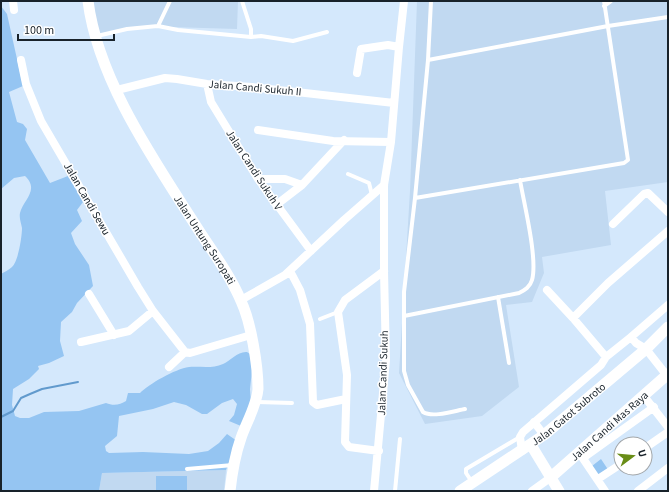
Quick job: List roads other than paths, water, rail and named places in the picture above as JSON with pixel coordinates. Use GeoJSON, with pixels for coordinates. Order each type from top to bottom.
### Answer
{"type":"FeatureCollection","features":[{"type":"Feature","properties":{"kind":"main road","name":"Jalan Untung Suropati"},"geometry":{"type":"LineString","coordinates":[[88,1],[95,36],[117,90],[153,158],[241,300],[251,335],[258,391],[233,465],[230,491]]}},
{"type":"Feature","properties":{"kind":"main road","name":"Jalan Gatot Subroto"},"geometry":{"type":"LineString","coordinates":[[460,491],[527,448],[544,435],[646,349],[668,327]]}},
{"type":"Feature","properties":{"kind":"main road","name":"Jalan Candi Mas Raya"},"geometry":{"type":"LineString","coordinates":[[550,478],[593,446],[643,395],[668,375]]}},
{"type":"Feature","properties":{"kind":"main road"},"geometry":{"type":"LineString","coordinates":[[527,448],[559,491]]}},
{"type":"Feature","properties":{"kind":"street"},"geometry":{"type":"LineString","coordinates":[[12,1],[14,10]]}},
{"type":"Feature","properties":{"kind":"street","name":"Jalan Candi Sukuh"},"geometry":{"type":"LineString","coordinates":[[374,491],[379,451],[386,360],[384,185],[391,142],[404,1]]}},
{"type":"Feature","properties":{"kind":"street"},"geometry":{"type":"LineString","coordinates":[[357,73],[361,49],[388,45],[399,47]]}},
{"type":"Feature","properties":{"kind":"street","name":"Jalan Candi Sewu"},"geometry":{"type":"LineString","coordinates":[[21,60],[26,84],[41,120],[153,311],[185,352]]}},
{"type":"Feature","properties":{"kind":"street","name":"Jalan Candi Sukuh II"},"geometry":{"type":"LineString","coordinates":[[117,90],[166,78],[207,84],[259,88],[394,103]]}},
{"type":"Feature","properties":{"kind":"street","name":"Jalan Candi Sukuh V"},"geometry":{"type":"LineString","coordinates":[[207,84],[211,102],[258,179],[311,251]]}},
{"type":"Feature","properties":{"kind":"street"},"geometry":{"type":"LineString","coordinates":[[258,130],[333,141],[391,142]]}},
{"type":"Feature","properties":{"kind":"street"},"geometry":{"type":"LineString","coordinates":[[276,205],[302,185],[344,140]]}},
{"type":"Feature","properties":{"kind":"street"},"geometry":{"type":"LineString","coordinates":[[258,179],[285,179],[302,185]]}},
{"type":"Feature","properties":{"kind":"street"},"geometry":{"type":"LineString","coordinates":[[241,300],[290,272],[384,185]]}},
{"type":"Feature","properties":{"kind":"street"},"geometry":{"type":"LineString","coordinates":[[613,224],[644,194],[648,193],[668,212]]}},
{"type":"Feature","properties":{"kind":"street"},"geometry":{"type":"LineString","coordinates":[[573,318],[608,283],[668,231]]}},
{"type":"Feature","properties":{"kind":"street"},"geometry":{"type":"LineString","coordinates":[[379,451],[347,445],[346,375],[338,312],[345,300],[384,271]]}},
{"type":"Feature","properties":{"kind":"street"},"geometry":{"type":"LineString","coordinates":[[290,272],[300,290],[310,324],[312,402],[317,405],[346,399]]}},
{"type":"Feature","properties":{"kind":"street"},"geometry":{"type":"LineString","coordinates":[[547,290],[606,356]]}},
{"type":"Feature","properties":{"kind":"street"},"geometry":{"type":"LineString","coordinates":[[89,294],[114,334]]}},
{"type":"Feature","properties":{"kind":"street"},"geometry":{"type":"LineString","coordinates":[[527,448],[520,437],[534,422],[601,365],[606,356],[631,337],[668,305]]}},
{"type":"Feature","properties":{"kind":"street"},"geometry":{"type":"LineString","coordinates":[[81,342],[129,331],[153,311]]}},
{"type":"Feature","properties":{"kind":"street"},"geometry":{"type":"LineString","coordinates":[[169,367],[185,352],[190,353],[251,335]]}},
{"type":"Feature","properties":{"kind":"street"},"geometry":{"type":"LineString","coordinates":[[631,337],[636,343],[646,349],[668,375]]}},
{"type":"Feature","properties":{"kind":"street"},"geometry":{"type":"LineString","coordinates":[[643,395],[654,407],[668,427]]}},
{"type":"Feature","properties":{"kind":"street"},"geometry":{"type":"LineString","coordinates":[[593,446],[654,407]]}},
{"type":"Feature","properties":{"kind":"street"},"geometry":{"type":"LineString","coordinates":[[534,422],[544,435]]}},
{"type":"Feature","properties":{"kind":"street"},"geometry":{"type":"LineString","coordinates":[[653,442],[668,432]]}},
{"type":"Feature","properties":{"kind":"street"},"geometry":{"type":"LineString","coordinates":[[581,456],[605,491]]}},
{"type":"Feature","properties":{"kind":"street"},"geometry":{"type":"LineString","coordinates":[[638,491],[668,468]]}},
{"type":"Feature","properties":{"kind":"street"},"geometry":{"type":"LineString","coordinates":[[598,479],[613,469]]}},
{"type":"Feature","properties":{"kind":"street"},"geometry":{"type":"LineString","coordinates":[[532,491],[550,478]]}},
{"type":"Feature","properties":{"kind":"lane"},"geometry":{"type":"LineString","coordinates":[[158,26],[170,1]]}},
{"type":"Feature","properties":{"kind":"lane"},"geometry":{"type":"LineString","coordinates":[[242,1],[251,29],[251,37]]}},
{"type":"Feature","properties":{"kind":"lane"},"geometry":{"type":"LineString","coordinates":[[431,1],[428,60],[415,198],[404,292],[404,371],[408,385],[423,412],[426,414],[437,414],[465,409]]}},
{"type":"Feature","properties":{"kind":"lane"},"geometry":{"type":"LineString","coordinates":[[415,198],[621,164],[628,161],[604,3],[611,1]]}},
{"type":"Feature","properties":{"kind":"lane"},"geometry":{"type":"LineString","coordinates":[[428,60],[608,26],[668,17]]}},
{"type":"Feature","properties":{"kind":"lane"},"geometry":{"type":"LineString","coordinates":[[95,36],[127,29],[158,26],[251,37],[261,36],[293,41],[326,32]]}},
{"type":"Feature","properties":{"kind":"lane"},"geometry":{"type":"LineString","coordinates":[[348,174],[369,184],[372,196]]}},
{"type":"Feature","properties":{"kind":"lane"},"geometry":{"type":"LineString","coordinates":[[404,316],[526,290],[532,280],[532,251],[520,180]]}},
{"type":"Feature","properties":{"kind":"lane"},"geometry":{"type":"LineString","coordinates":[[498,297],[509,363]]}},
{"type":"Feature","properties":{"kind":"lane"},"geometry":{"type":"LineString","coordinates":[[320,319],[338,312]]}},
{"type":"Feature","properties":{"kind":"lane"},"geometry":{"type":"LineString","coordinates":[[255,402],[292,403]]}},
{"type":"Feature","properties":{"kind":"lane"},"geometry":{"type":"LineString","coordinates":[[473,483],[466,473],[466,469],[520,437]]}},
{"type":"Feature","properties":{"kind":"lane"},"geometry":{"type":"LineString","coordinates":[[395,491],[400,439]]}},
{"type":"Feature","properties":{"kind":"lane"},"geometry":{"type":"LineString","coordinates":[[187,469],[233,465]]}},
{"type":"Feature","properties":{"kind":"waterway"},"geometry":{"type":"LineString","coordinates":[[1,417],[13,411],[21,398],[42,389],[78,382]]}}]}
